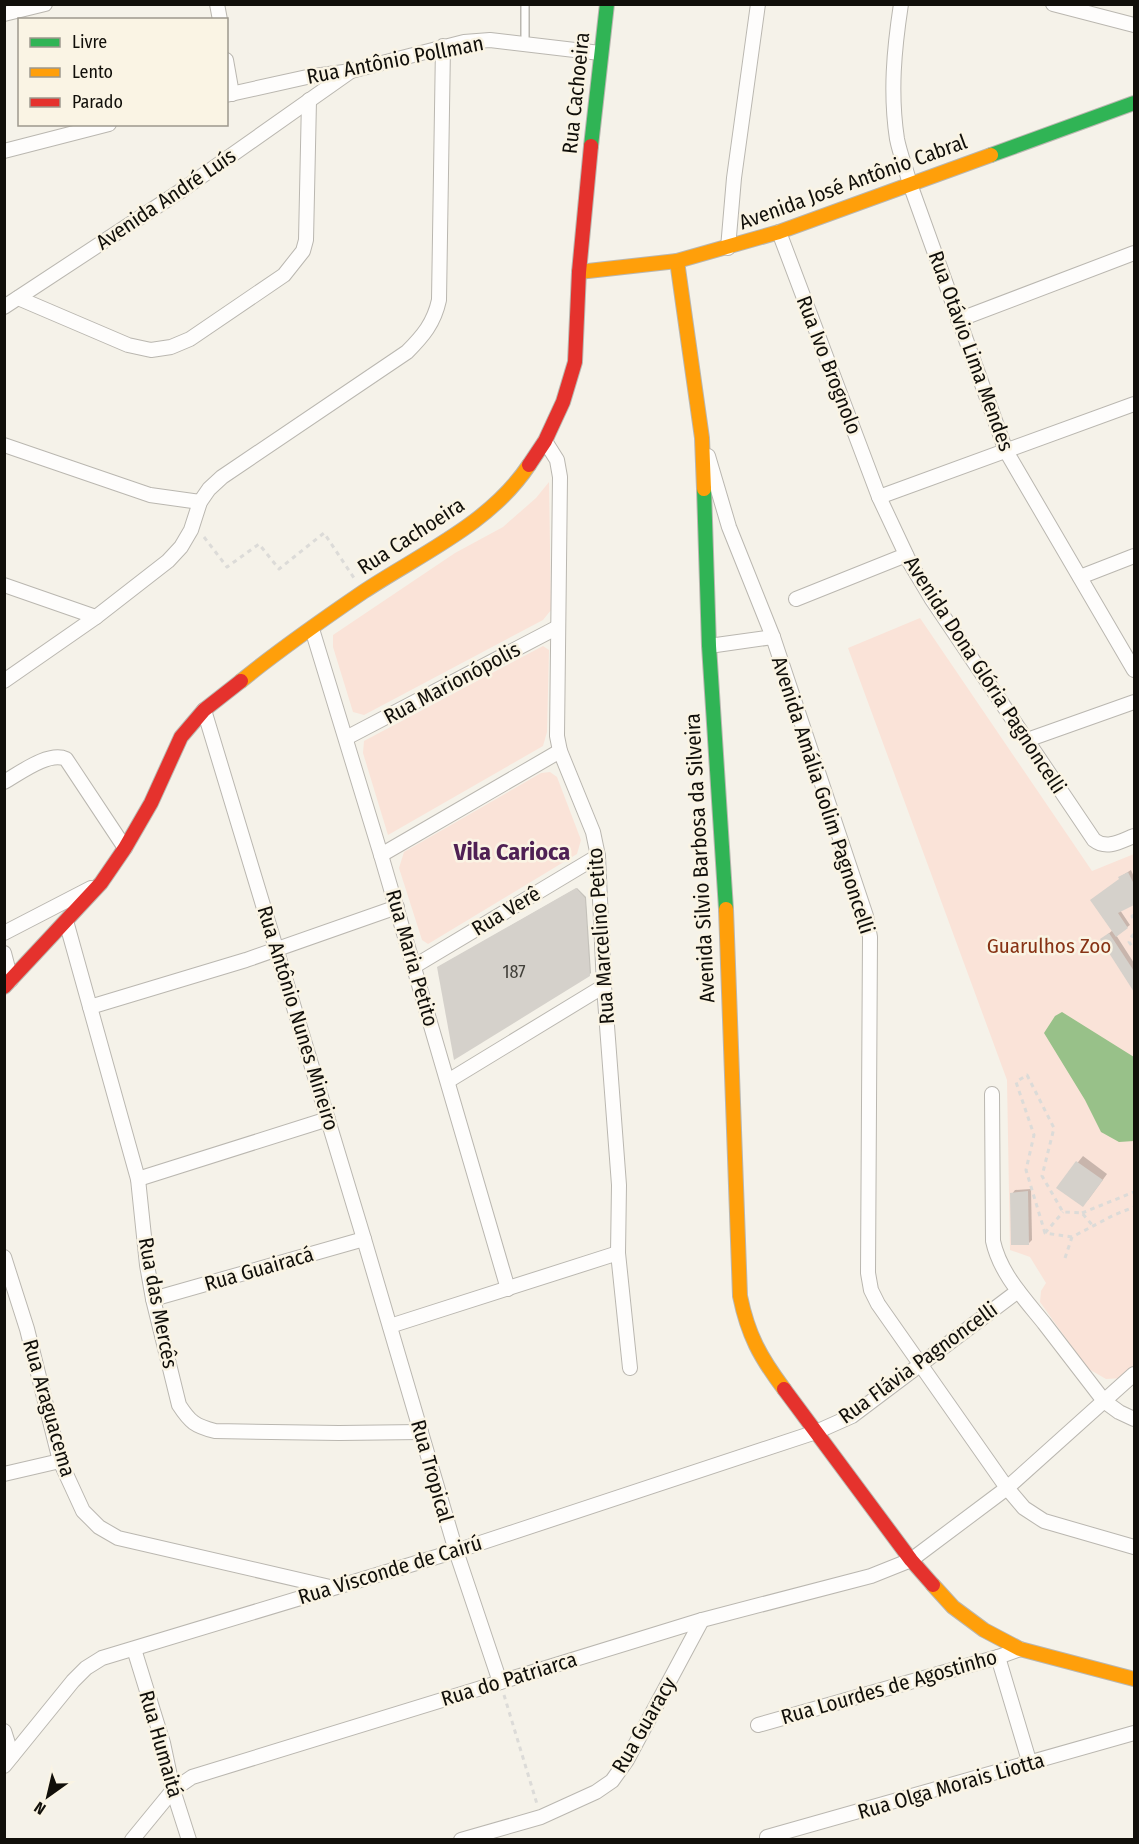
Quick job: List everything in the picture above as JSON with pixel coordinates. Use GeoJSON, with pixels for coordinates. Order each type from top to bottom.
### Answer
{"type":"FeatureCollection","features":[{"type":"Feature","properties":{"kind":"street"},"geometry":{"type":"LineString","coordinates":[[4,14],[45,4]]}},
{"type":"Feature","properties":{"kind":"street","name":"Rua Cachoeira"},"geometry":{"type":"LineString","coordinates":[[8,984],[101,883],[125,848],[151,803],[181,737],[204,710],[253,671],[363,592],[493,507],[518,483],[545,441],[563,402],[575,362],[579,272],[600,53],[607,4]]}},
{"type":"Feature","properties":{"kind":"street"},"geometry":{"type":"LineString","coordinates":[[728,248],[734,178],[758,4]]}},
{"type":"Feature","properties":{"kind":"street","name":"Rua Otávio Lima Mendes"},"geometry":{"type":"LineString","coordinates":[[901,4],[893,57],[893,98],[898,141],[910,184],[1006,451],[1134,670]]}},
{"type":"Feature","properties":{"kind":"street"},"geometry":{"type":"LineString","coordinates":[[1053,4],[1134,25]]}},
{"type":"Feature","properties":{"kind":"street","name":"Rua Antônio Pollman"},"geometry":{"type":"LineString","coordinates":[[229,94],[327,80],[351,71],[464,42],[490,40],[600,53]]}},
{"type":"Feature","properties":{"kind":"street"},"geometry":{"type":"LineString","coordinates":[[4,681],[96,617],[168,561],[181,547],[208,489],[222,477],[407,352],[424,336],[435,318],[439,300],[443,46]]}},
{"type":"Feature","properties":{"kind":"street","name":"Avenida André Luís"},"geometry":{"type":"LineString","coordinates":[[4,307],[185,188],[309,100],[327,80]]}},
{"type":"Feature","properties":{"kind":"street"},"geometry":{"type":"LineString","coordinates":[[18,298],[128,345],[151,350],[171,347],[190,339],[284,275],[303,251],[306,240],[309,100]]}},
{"type":"Feature","properties":{"kind":"street","name":"Avenida José Antônio Cabral"},"geometry":{"type":"LineString","coordinates":[[579,272],[677,261],[728,248],[779,232],[1134,103]]}},
{"type":"Feature","properties":{"kind":"street"},"geometry":{"type":"LineString","coordinates":[[4,151],[101,126]]}},
{"type":"Feature","properties":{"kind":"street","name":"Rua Ivo Brognolo"},"geometry":{"type":"LineString","coordinates":[[779,232],[879,497]]}},
{"type":"Feature","properties":{"kind":"street"},"geometry":{"type":"LineString","coordinates":[[958,320],[1134,253]]}},
{"type":"Feature","properties":{"kind":"street","name":"Avenida Silvio Barbosa da Silveira"},"geometry":{"type":"LineString","coordinates":[[677,261],[702,438],[709,646],[727,922],[740,1296],[748,1328],[762,1359],[911,1560],[953,1607],[984,1630],[1020,1648],[1134,1679]]}},
{"type":"Feature","properties":{"kind":"street"},"geometry":{"type":"LineString","coordinates":[[879,497],[1134,404]]}},
{"type":"Feature","properties":{"kind":"street","name":"Avenida Amália Golim Pagnoncelli"},"geometry":{"type":"LineString","coordinates":[[702,438],[729,527],[773,637],[866,916],[870,937],[868,1273],[871,1290],[878,1304],[1006,1488],[1024,1508],[1044,1521],[1134,1547]]}},
{"type":"Feature","properties":{"kind":"street","name":"Rua Marcelino Petito"},"geometry":{"type":"LineString","coordinates":[[545,441],[556,460],[560,477],[557,736],[560,751],[593,832],[598,856],[604,986],[619,1185],[618,1253],[630,1368]]}},
{"type":"Feature","properties":{"kind":"street"},"geometry":{"type":"LineString","coordinates":[[4,445],[150,495],[200,502]]}},
{"type":"Feature","properties":{"kind":"street","name":"Avenida Dona Glória Pagnoncelli"},"geometry":{"type":"LineString","coordinates":[[879,497],[906,555],[930,598],[1094,840],[1102,844],[1115,843],[1134,836]]}},
{"type":"Feature","properties":{"kind":"street"},"geometry":{"type":"LineString","coordinates":[[795,598],[906,555]]}},
{"type":"Feature","properties":{"kind":"street"},"geometry":{"type":"LineString","coordinates":[[1080,577],[1134,556]]}},
{"type":"Feature","properties":{"kind":"street"},"geometry":{"type":"LineString","coordinates":[[4,585],[96,617]]}},
{"type":"Feature","properties":{"kind":"street","name":"Rua Marionópolis"},"geometry":{"type":"LineString","coordinates":[[346,738],[558,627]]}},
{"type":"Feature","properties":{"kind":"street","name":"Rua Maria Petito"},"geometry":{"type":"LineString","coordinates":[[312,629],[397,908],[508,1289]]}},
{"type":"Feature","properties":{"kind":"street"},"geometry":{"type":"LineString","coordinates":[[709,646],[773,637]]}},
{"type":"Feature","properties":{"kind":"street"},"geometry":{"type":"LineString","coordinates":[[1027,740],[1134,702]]}},
{"type":"Feature","properties":{"kind":"street","name":"Rua Antônio Nunes Mineiro"},"geometry":{"type":"LineString","coordinates":[[204,710],[390,1326]]}},
{"type":"Feature","properties":{"kind":"street"},"geometry":{"type":"LineString","coordinates":[[381,855],[560,751]]}},
{"type":"Feature","properties":{"kind":"street"},"geometry":{"type":"LineString","coordinates":[[4,782],[48,758],[60,756],[70,763],[125,848]]}},
{"type":"Feature","properties":{"kind":"street","name":"Rua Verê"},"geometry":{"type":"LineString","coordinates":[[413,967],[598,856]]}},
{"type":"Feature","properties":{"kind":"street"},"geometry":{"type":"LineString","coordinates":[[4,933],[101,883]]}},
{"type":"Feature","properties":{"kind":"street"},"geometry":{"type":"LineString","coordinates":[[90,1007],[246,960],[397,908]]}},
{"type":"Feature","properties":{"kind":"street","name":"Rua das Mercês"},"geometry":{"type":"LineString","coordinates":[[66,921],[138,1179],[153,1299],[180,1405],[189,1420],[200,1427],[226,1431],[421,1432]]}},
{"type":"Feature","properties":{"kind":"street"},"geometry":{"type":"LineString","coordinates":[[4,953],[8,984]]}},
{"type":"Feature","properties":{"kind":"street"},"geometry":{"type":"LineString","coordinates":[[448,1081],[604,986]]}},
{"type":"Feature","properties":{"kind":"street"},"geometry":{"type":"LineString","coordinates":[[992,1094],[993,1240],[996,1255],[1003,1270],[1018,1291],[1104,1401],[1134,1419]]}},
{"type":"Feature","properties":{"kind":"street"},"geometry":{"type":"LineString","coordinates":[[138,1179],[328,1119]]}},
{"type":"Feature","properties":{"kind":"street","name":"Rua Guairacá"},"geometry":{"type":"LineString","coordinates":[[153,1299],[364,1239]]}},
{"type":"Feature","properties":{"kind":"street"},"geometry":{"type":"LineString","coordinates":[[390,1326],[618,1253]]}},
{"type":"Feature","properties":{"kind":"street","name":"Rua Araguacema"},"geometry":{"type":"LineString","coordinates":[[4,1257],[27,1329],[60,1461],[83,1512],[99,1527],[117,1538],[332,1587]]}},
{"type":"Feature","properties":{"kind":"street","name":"Rua Flávia Pagnoncelli"},"geometry":{"type":"LineString","coordinates":[[816,1432],[852,1416],[1018,1291]]}},
{"type":"Feature","properties":{"kind":"street","name":"Rua Tropical"},"geometry":{"type":"LineString","coordinates":[[390,1326],[456,1551],[500,1682]]}},
{"type":"Feature","properties":{"kind":"street","name":"Rua do Patriarca"},"geometry":{"type":"LineString","coordinates":[[132,1839],[173,1790],[192,1777],[702,1620],[871,1576],[911,1560],[1006,1488],[1134,1374]]}},
{"type":"Feature","properties":{"kind":"street","name":"Rua Visconde de Cairú"},"geometry":{"type":"LineString","coordinates":[[8,1761],[86,1668],[102,1659],[456,1551],[816,1432]]}},
{"type":"Feature","properties":{"kind":"street"},"geometry":{"type":"LineString","coordinates":[[4,1474],[60,1461]]}},
{"type":"Feature","properties":{"kind":"street","name":"Rua Guaracy"},"geometry":{"type":"LineString","coordinates":[[461,1839],[541,1816],[596,1792],[612,1781],[627,1760],[702,1620]]}},
{"type":"Feature","properties":{"kind":"street","name":"Rua Lourdes de Agostinho"},"geometry":{"type":"LineString","coordinates":[[758,1725],[998,1657],[1020,1648]]}},
{"type":"Feature","properties":{"kind":"street","name":"Rua Humaitá"},"geometry":{"type":"LineString","coordinates":[[134,1649],[189,1839]]}},
{"type":"Feature","properties":{"kind":"street"},"geometry":{"type":"LineString","coordinates":[[998,1657],[1030,1764]]}},
{"type":"Feature","properties":{"kind":"street"},"geometry":{"type":"LineString","coordinates":[[4,1731],[8,1761]]}},
{"type":"Feature","properties":{"kind":"street","name":"Rua Olga Morais Liotta"},"geometry":{"type":"LineString","coordinates":[[767,1837],[1134,1733]]}},
{"type":"Feature","properties":{"kind":"lane"},"geometry":{"type":"LineString","coordinates":[[525,4],[525,44]]}},
{"type":"Feature","properties":{"kind":"path"},"geometry":{"type":"LineString","coordinates":[[193,523],[227,567],[259,544],[279,569],[324,533],[363,592]]}},
{"type":"Feature","properties":{"kind":"path"},"geometry":{"type":"LineString","coordinates":[[1134,915],[1132,916],[1134,921]]}},
{"type":"Feature","properties":{"kind":"path"},"geometry":{"type":"LineString","coordinates":[[1134,934],[1129,942],[1134,950]]}},
{"type":"Feature","properties":{"kind":"path"},"geometry":{"type":"LineString","coordinates":[[1045,1233],[1026,1170],[1034,1135],[1016,1082],[1027,1075],[1054,1128],[1042,1176],[1063,1212]]}},
{"type":"Feature","properties":{"kind":"path"},"geometry":{"type":"LineString","coordinates":[[1063,1212],[1082,1213],[1134,1192]]}},
{"type":"Feature","properties":{"kind":"path"},"geometry":{"type":"LineString","coordinates":[[1045,1233],[1072,1237],[1134,1207]]}},
{"type":"Feature","properties":{"kind":"path"},"geometry":{"type":"LineString","coordinates":[[1045,1233],[1063,1212]]}},
{"type":"Feature","properties":{"kind":"path"},"geometry":{"type":"LineString","coordinates":[[1082,1213],[1093,1226]]}},
{"type":"Feature","properties":{"kind":"path"},"geometry":{"type":"LineString","coordinates":[[1065,1258],[1072,1237]]}},
{"type":"Feature","properties":{"kind":"path"},"geometry":{"type":"LineString","coordinates":[[500,1682],[541,1816]]}},
{"type":"Feature","properties":{"kind":"green space"},"geometry":{"type":"Polygon","coordinates":[[[549,482],[551,610],[543,620],[364,715],[353,712],[333,647],[333,635],[455,553],[503,527],[536,498],[549,482]]]}},
{"type":"Feature","properties":{"kind":"green space","name":"Guarulhos Zoo"},"geometry":{"type":"Polygon","coordinates":[[[920,618],[1092,871],[1134,854],[1134,1368],[1124,1378],[1106,1379],[1087,1368],[1040,1302],[1041,1291],[1046,1283],[1030,1257],[1010,1250],[1007,1080],[848,648],[920,618]]]}},
{"type":"Feature","properties":{"kind":"green space"},"geometry":{"type":"Polygon","coordinates":[[[543,646],[549,650],[547,732],[543,746],[388,835],[363,753],[364,741],[543,646]]]}},
{"type":"Feature","properties":{"kind":"green space"},"geometry":{"type":"Polygon","coordinates":[[[550,772],[557,777],[581,840],[577,854],[428,944],[422,940],[399,868],[404,852],[541,773],[550,772]]]}},
{"type":"Feature","properties":{"kind":"shaded area"},"geometry":{"type":"Polygon","coordinates":[[[1062,1012],[1134,1057],[1134,1141],[1119,1142],[1101,1132],[1085,1100],[1044,1033],[1055,1016],[1062,1012]]]}},
{"type":"Feature","properties":{"kind":"building"},"geometry":{"type":"Polygon","coordinates":[[[1128,872],[1134,884],[1134,905],[1118,913],[1128,928],[1116,937],[1090,900],[1119,879],[1118,877],[1128,872]]]}},
{"type":"Feature","properties":{"kind":"building"},"geometry":{"type":"Polygon","coordinates":[[[576,888],[585,898],[590,976],[454,1060],[437,967],[576,888]]]}},
{"type":"Feature","properties":{"kind":"building"},"geometry":{"type":"Polygon","coordinates":[[[1109,933],[1134,971],[1134,992],[1100,939],[1109,933]]]}},
{"type":"Feature","properties":{"kind":"building"},"geometry":{"type":"Polygon","coordinates":[[[1076,1161],[1103,1180],[1083,1207],[1056,1188],[1076,1161]]]}},
{"type":"Feature","properties":{"kind":"building"},"geometry":{"type":"Polygon","coordinates":[[[1028,1191],[1029,1245],[1011,1245],[1010,1193],[1028,1191]]]}},
{"type":"Feature","properties":{"kind":"traffic: fast"},"geometry":{"type":"LineString","coordinates":[[591,146],[607,4]]}},
{"type":"Feature","properties":{"kind":"traffic: fast"},"geometry":{"type":"LineString","coordinates":[[991,155],[1134,103]]}},
{"type":"Feature","properties":{"kind":"traffic: fast"},"geometry":{"type":"LineString","coordinates":[[704,489],[709,646],[726,909]]}},
{"type":"Feature","properties":{"kind":"traffic: slow"},"geometry":{"type":"LineString","coordinates":[[579,272],[677,261],[779,232],[991,155]]}},
{"type":"Feature","properties":{"kind":"traffic: slow"},"geometry":{"type":"LineString","coordinates":[[677,261],[702,438],[704,489]]}},
{"type":"Feature","properties":{"kind":"traffic: slow"},"geometry":{"type":"LineString","coordinates":[[241,681],[348,603],[474,521],[513,486],[529,465]]}},
{"type":"Feature","properties":{"kind":"traffic: slow"},"geometry":{"type":"LineString","coordinates":[[726,909],[740,1296],[756,1345],[784,1389]]}},
{"type":"Feature","properties":{"kind":"traffic: slow"},"geometry":{"type":"LineString","coordinates":[[933,1585],[953,1607],[984,1630],[1020,1649],[1134,1679]]}},
{"type":"Feature","properties":{"kind":"traffic: jam"},"geometry":{"type":"LineString","coordinates":[[529,465],[545,441],[563,402],[575,362],[579,272],[591,146]]}},
{"type":"Feature","properties":{"kind":"traffic: jam"},"geometry":{"type":"LineString","coordinates":[[4,987],[101,883],[125,848],[151,803],[181,737],[204,710],[241,681]]}},
{"type":"Feature","properties":{"kind":"traffic: jam"},"geometry":{"type":"LineString","coordinates":[[784,1389],[911,1560],[933,1585]]}},
{"type":"Feature","properties":{"kind":"district","name":"Vila Carioca"},"geometry":{"type":"Point","coordinates":[512,852]}}]}
